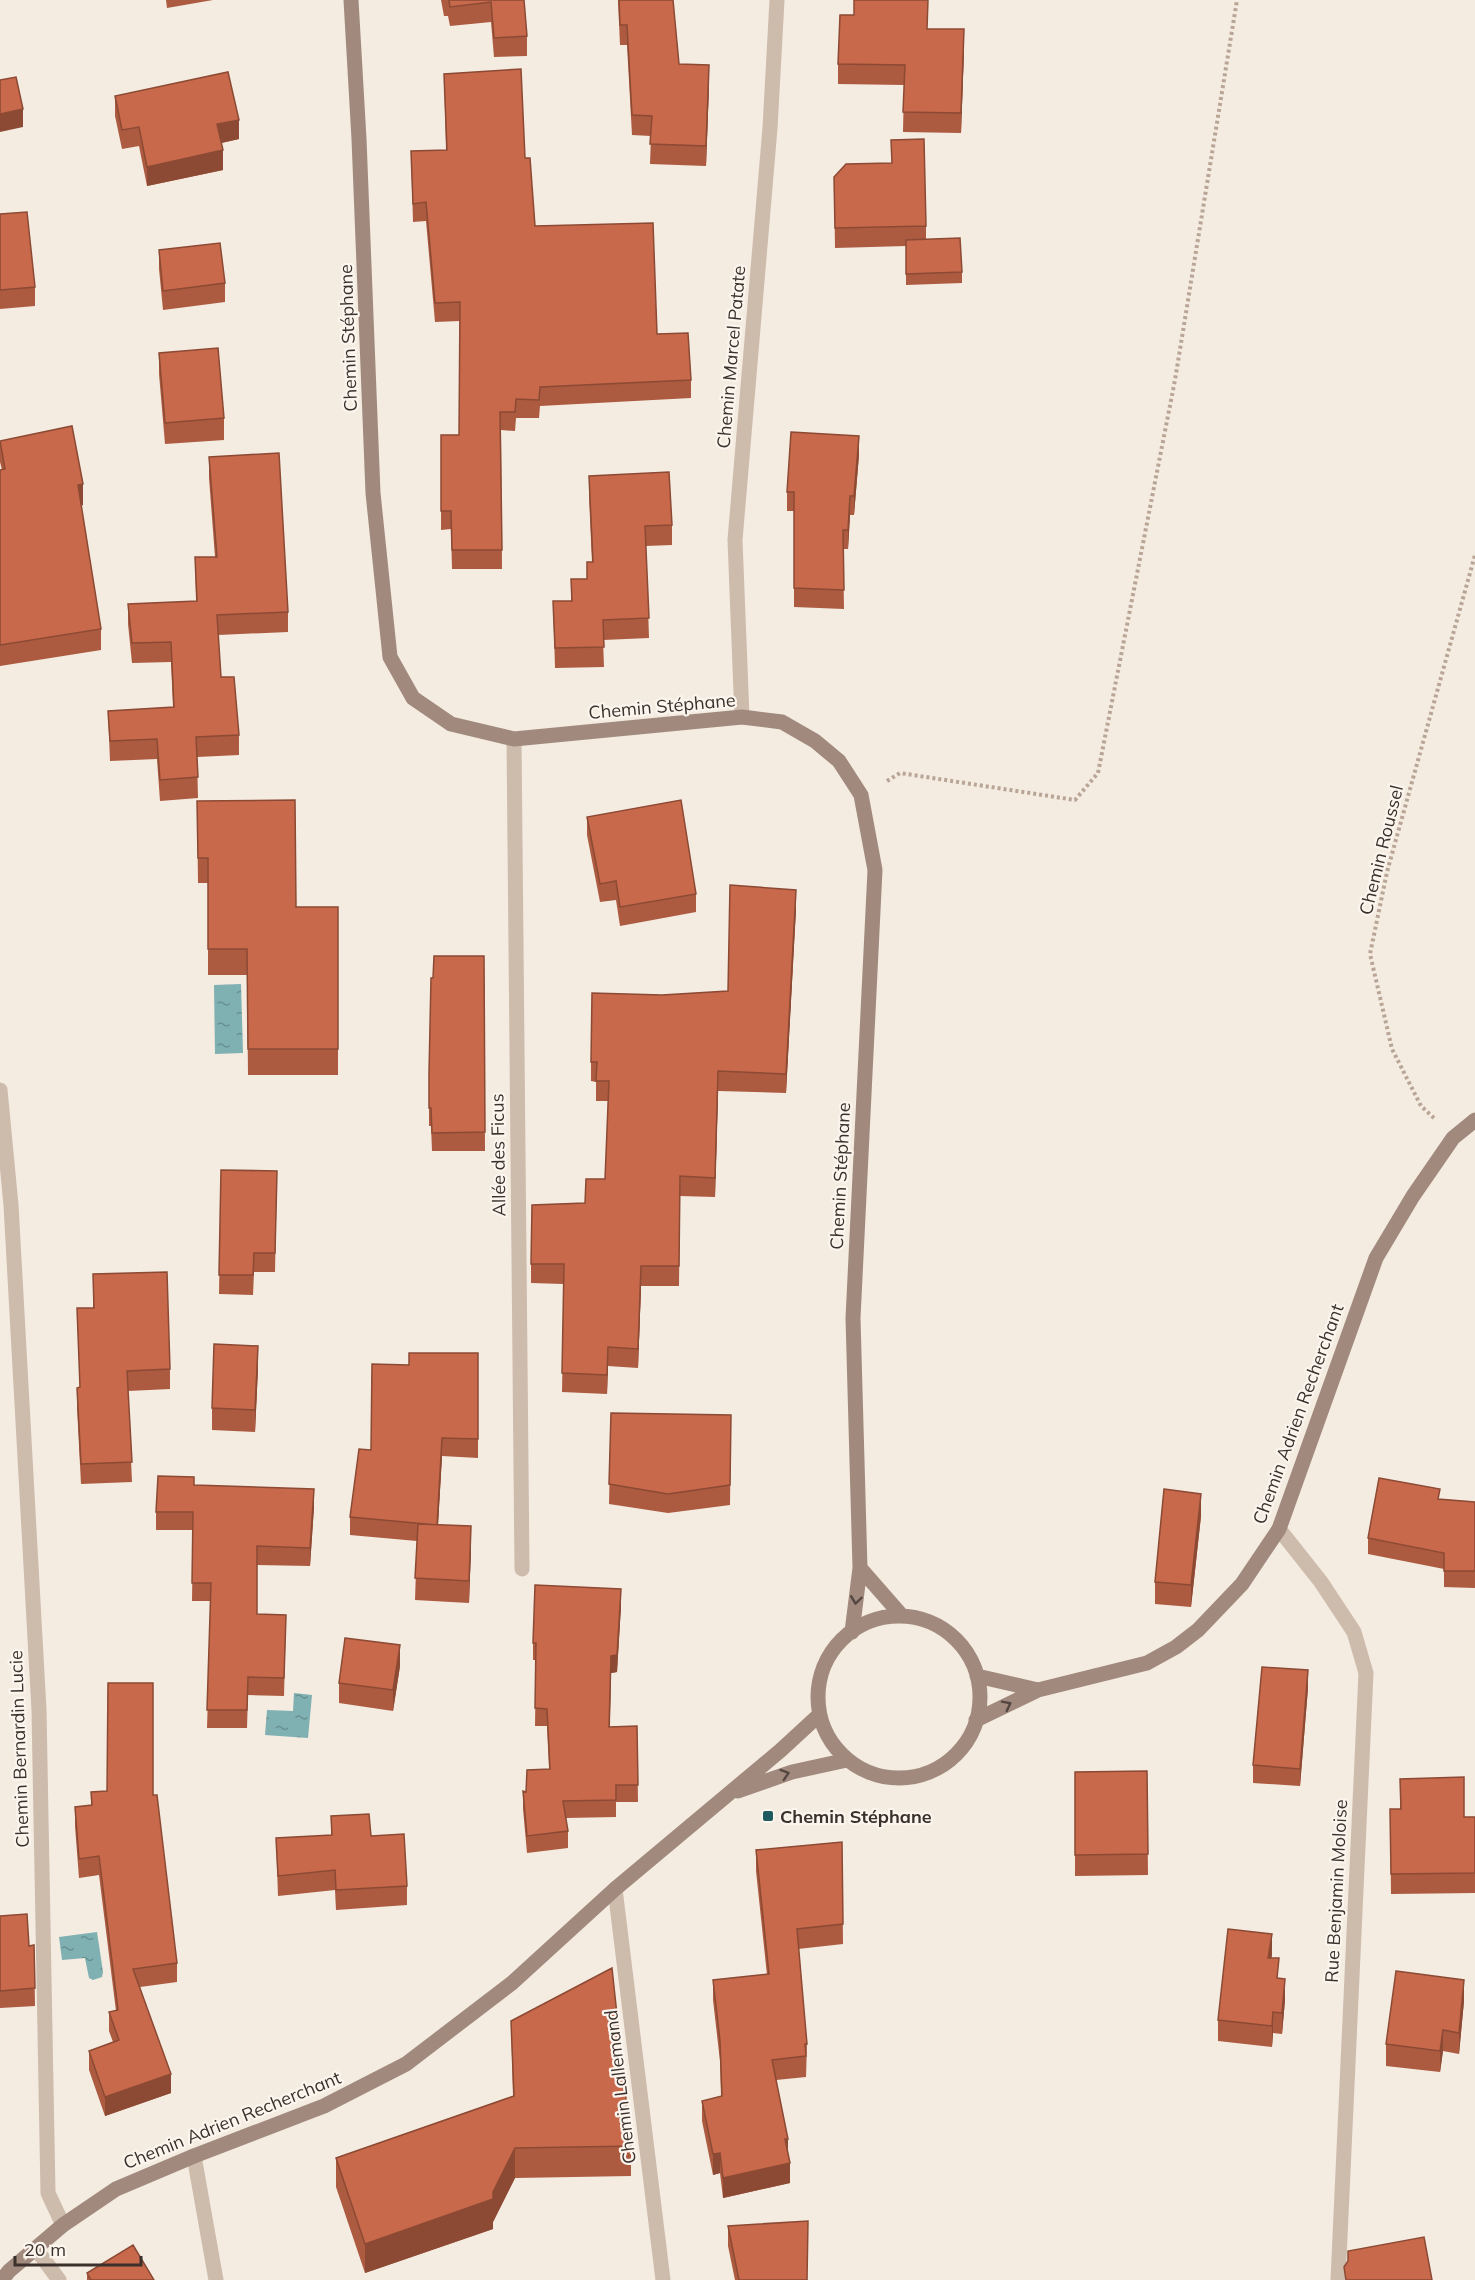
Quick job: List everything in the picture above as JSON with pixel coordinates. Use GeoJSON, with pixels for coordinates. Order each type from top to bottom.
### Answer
{"type":"FeatureCollection","features":[{"type":"Feature","properties":{"kind":"main road","name":"Chemin Stéphane"},"geometry":{"type":"LineString","coordinates":[[351,0],[360,139],[373,493],[390,657],[413,698],[451,724],[514,740],[742,717],[782,722],[815,741],[839,761],[861,795],[875,870],[853,1318],[860,1568],[852,1632]]}},
{"type":"Feature","properties":{"kind":"main road","name":"Chemin Adrien Recherchant"},"geometry":{"type":"LineString","coordinates":[[976,1720],[1038,1690],[1147,1663],[1176,1647],[1198,1630],[1242,1584],[1279,1529],[1376,1258],[1413,1196],[1453,1138],[1475,1119]]}},
{"type":"Feature","properties":{"kind":"main road"},"geometry":{"type":"LineString","coordinates":[[860,1568],[902,1616]]}},
{"type":"Feature","properties":{"kind":"main road"},"geometry":{"type":"LineString","coordinates":[[902,1616],[922,1619],[941,1628],[957,1640],[969,1657],[977,1676],[980,1698],[976,1720],[964,1744],[946,1763],[922,1775],[896,1778],[869,1773],[846,1760],[829,1739],[819,1715],[818,1691],[823,1668],[834,1648],[852,1632],[867,1623],[884,1617],[902,1616]]}},
{"type":"Feature","properties":{"kind":"main road","name":"Chemin Adrien Recherchant"},"geometry":{"type":"LineString","coordinates":[[977,1676],[1038,1690]]}},
{"type":"Feature","properties":{"kind":"main road","name":"Chemin Adrien Recherchant"},"geometry":{"type":"LineString","coordinates":[[2,2280],[63,2225],[116,2188],[324,2106],[406,2064],[512,1983],[615,1889],[730,1794],[819,1715]]}},
{"type":"Feature","properties":{"kind":"main road","name":"Chemin Adrien Recherchant"},"geometry":{"type":"LineString","coordinates":[[730,1794],[792,1772],[846,1760]]}},
{"type":"Feature","properties":{"kind":"street","name":"Chemin Marcel Patate"},"geometry":{"type":"LineString","coordinates":[[742,717],[735,540],[771,128],[777,0]]}},
{"type":"Feature","properties":{"kind":"street","name":"Allée des Ficus"},"geometry":{"type":"LineString","coordinates":[[514,740],[522,1569]]}},
{"type":"Feature","properties":{"kind":"street","name":"Chemin Bernardin Lucie"},"geometry":{"type":"LineString","coordinates":[[0,1090],[11,1205],[39,1710],[48,2193],[63,2225]]}},
{"type":"Feature","properties":{"kind":"street","name":"Rue Benjamin Moloise"},"geometry":{"type":"LineString","coordinates":[[1279,1529],[1321,1582],[1354,1632],[1366,1673],[1338,2280]]}},
{"type":"Feature","properties":{"kind":"street","name":"Chemin Lallemand"},"geometry":{"type":"LineString","coordinates":[[615,1889],[663,2280]]}},
{"type":"Feature","properties":{"kind":"street"},"geometry":{"type":"LineString","coordinates":[[194,2156],[216,2280]]}},
{"type":"Feature","properties":{"kind":"street"},"geometry":{"type":"LineString","coordinates":[[36,2248],[59,2280]]}},
{"type":"Feature","properties":{"kind":"path"},"geometry":{"type":"LineString","coordinates":[[861,795],[900,773],[1075,800],[1098,773],[1175,380],[1237,0]]}},
{"type":"Feature","properties":{"kind":"path","name":"Chemin Roussel"},"geometry":{"type":"LineString","coordinates":[[1453,1138],[1421,1106],[1392,1049],[1370,954],[1388,872],[1475,555]]}},
{"type":"Feature","properties":{"kind":"water"},"geometry":{"type":"Polygon","coordinates":[[[241,984],[243,1053],[215,1054],[214,985],[241,984]]]}},
{"type":"Feature","properties":{"kind":"water"},"geometry":{"type":"Polygon","coordinates":[[[294,1693],[312,1695],[308,1738],[265,1735],[267,1710],[293,1711],[294,1693]]]}},
{"type":"Feature","properties":{"kind":"water"},"geometry":{"type":"Polygon","coordinates":[[[97,1932],[103,1972],[102,1977],[93,1980],[89,1978],[85,1958],[62,1960],[59,1937],[97,1932]]]}},
{"type":"Feature","properties":{"kind":"building"},"geometry":{"type":"Polygon","coordinates":[[[449,0],[524,0],[527,36],[494,38],[491,2],[450,7],[449,0]]]}},
{"type":"Feature","properties":{"kind":"building"},"geometry":{"type":"Polygon","coordinates":[[[619,0],[673,0],[679,64],[709,65],[706,146],[650,144],[652,116],[632,115],[627,25],[620,25],[619,0]]]}},
{"type":"Feature","properties":{"kind":"building"},"geometry":{"type":"Polygon","coordinates":[[[854,0],[928,0],[927,29],[964,29],[961,113],[903,112],[905,65],[838,64],[840,15],[854,15],[854,0]]]}},
{"type":"Feature","properties":{"kind":"building"},"geometry":{"type":"Polygon","coordinates":[[[521,69],[525,158],[530,158],[535,226],[653,223],[657,334],[688,333],[691,380],[540,387],[539,400],[516,399],[515,412],[500,412],[502,550],[452,550],[451,511],[441,511],[441,435],[459,435],[460,302],[435,303],[426,202],[413,204],[411,151],[447,150],[444,74],[521,69]]]}},
{"type":"Feature","properties":{"kind":"building"},"geometry":{"type":"Polygon","coordinates":[[[228,72],[239,120],[217,124],[223,150],[147,167],[139,127],[122,130],[115,96],[228,72]]]}},
{"type":"Feature","properties":{"kind":"building"},"geometry":{"type":"Polygon","coordinates":[[[16,77],[23,109],[0,114],[0,80],[16,77]]]}},
{"type":"Feature","properties":{"kind":"building"},"geometry":{"type":"Polygon","coordinates":[[[924,139],[926,226],[835,228],[834,177],[846,164],[892,163],[891,140],[924,139]]]}},
{"type":"Feature","properties":{"kind":"building"},"geometry":{"type":"Polygon","coordinates":[[[27,212],[35,287],[0,290],[0,214],[27,212]]]}},
{"type":"Feature","properties":{"kind":"building"},"geometry":{"type":"Polygon","coordinates":[[[960,238],[962,272],[906,274],[906,240],[960,238]]]}},
{"type":"Feature","properties":{"kind":"building"},"geometry":{"type":"Polygon","coordinates":[[[220,243],[225,283],[163,291],[159,250],[220,243]]]}},
{"type":"Feature","properties":{"kind":"building"},"geometry":{"type":"Polygon","coordinates":[[[218,348],[224,418],[165,423],[159,353],[218,348]]]}},
{"type":"Feature","properties":{"kind":"building"},"geometry":{"type":"Polygon","coordinates":[[[72,426],[83,484],[78,485],[101,629],[0,645],[0,470],[5,469],[0,441],[72,426]]]}},
{"type":"Feature","properties":{"kind":"building"},"geometry":{"type":"Polygon","coordinates":[[[791,432],[859,436],[854,496],[850,496],[848,530],[843,530],[844,590],[794,588],[794,492],[787,492],[791,432]]]}},
{"type":"Feature","properties":{"kind":"building"},"geometry":{"type":"Polygon","coordinates":[[[279,453],[288,612],[217,615],[221,677],[234,677],[239,735],[196,737],[198,777],[160,780],[157,739],[110,741],[108,711],[174,707],[171,642],[132,643],[128,604],[197,601],[195,557],[217,557],[209,457],[279,453]]]}},
{"type":"Feature","properties":{"kind":"building"},"geometry":{"type":"Polygon","coordinates":[[[669,472],[672,525],[645,526],[649,618],[603,620],[604,647],[555,648],[553,601],[572,601],[571,579],[587,579],[587,562],[593,562],[589,476],[669,472]]]}},
{"type":"Feature","properties":{"kind":"building"},"geometry":{"type":"Polygon","coordinates":[[[295,800],[296,907],[338,907],[338,1049],[248,1049],[247,949],[208,949],[208,858],[198,858],[197,801],[295,800]]]}},
{"type":"Feature","properties":{"kind":"building"},"geometry":{"type":"Polygon","coordinates":[[[681,800],[696,894],[620,907],[616,881],[600,884],[587,817],[681,800]]]}},
{"type":"Feature","properties":{"kind":"building"},"geometry":{"type":"Polygon","coordinates":[[[730,885],[796,890],[786,1074],[718,1071],[715,1178],[680,1176],[679,1266],[641,1266],[638,1349],[608,1347],[607,1375],[562,1373],[564,1264],[531,1264],[532,1205],[585,1203],[586,1179],[605,1179],[609,1081],[596,1081],[597,1062],[591,1062],[592,993],[662,995],[728,991],[730,885]]]}},
{"type":"Feature","properties":{"kind":"building"},"geometry":{"type":"Polygon","coordinates":[[[434,956],[484,956],[485,1132],[432,1133],[429,1074],[431,978],[433,978],[434,956]]]}},
{"type":"Feature","properties":{"kind":"building"},"geometry":{"type":"Polygon","coordinates":[[[221,1170],[277,1171],[275,1253],[254,1253],[253,1275],[219,1275],[221,1170]]]}},
{"type":"Feature","properties":{"kind":"building"},"geometry":{"type":"Polygon","coordinates":[[[167,1272],[170,1369],[127,1371],[132,1462],[81,1464],[77,1388],[80,1387],[77,1308],[94,1308],[93,1274],[167,1272]]]}},
{"type":"Feature","properties":{"kind":"building"},"geometry":{"type":"Polygon","coordinates":[[[214,1344],[258,1346],[255,1410],[212,1408],[214,1344]]]}},
{"type":"Feature","properties":{"kind":"building"},"geometry":{"type":"Polygon","coordinates":[[[409,1353],[478,1353],[478,1439],[442,1438],[437,1525],[350,1517],[359,1449],[371,1450],[372,1364],[409,1365],[409,1353]]]}},
{"type":"Feature","properties":{"kind":"building"},"geometry":{"type":"Polygon","coordinates":[[[611,1413],[731,1415],[730,1485],[668,1494],[609,1484],[611,1413]]]}},
{"type":"Feature","properties":{"kind":"building"},"geometry":{"type":"Polygon","coordinates":[[[158,1476],[194,1477],[194,1485],[314,1489],[310,1548],[257,1546],[257,1614],[286,1615],[284,1678],[248,1677],[247,1710],[207,1710],[211,1583],[192,1583],[193,1512],[156,1512],[158,1476]]]}},
{"type":"Feature","properties":{"kind":"building"},"geometry":{"type":"Polygon","coordinates":[[[1379,1478],[1440,1489],[1438,1499],[1475,1502],[1475,1571],[1444,1571],[1444,1553],[1368,1538],[1379,1478]]]}},
{"type":"Feature","properties":{"kind":"building"},"geometry":{"type":"Polygon","coordinates":[[[1164,1489],[1201,1494],[1191,1585],[1155,1582],[1164,1489]]]}},
{"type":"Feature","properties":{"kind":"building"},"geometry":{"type":"Polygon","coordinates":[[[418,1524],[471,1526],[469,1581],[415,1578],[418,1524]]]}},
{"type":"Feature","properties":{"kind":"building"},"geometry":{"type":"Polygon","coordinates":[[[535,1585],[621,1589],[617,1655],[611,1656],[609,1727],[637,1726],[638,1785],[616,1785],[616,1800],[563,1801],[568,1831],[527,1836],[523,1791],[526,1792],[527,1770],[550,1769],[547,1709],[535,1708],[536,1643],[533,1643],[535,1585]]]}},
{"type":"Feature","properties":{"kind":"building"},"geometry":{"type":"Polygon","coordinates":[[[345,1638],[400,1645],[393,1690],[339,1683],[345,1638]]]}},
{"type":"Feature","properties":{"kind":"building"},"geometry":{"type":"Polygon","coordinates":[[[1262,1667],[1308,1670],[1300,1769],[1253,1765],[1262,1667]]]}},
{"type":"Feature","properties":{"kind":"building"},"geometry":{"type":"Polygon","coordinates":[[[108,1683],[153,1683],[153,1795],[157,1795],[177,1963],[133,1969],[171,2074],[105,2097],[89,2051],[119,2040],[109,2012],[118,2010],[99,1856],[79,1859],[75,1807],[92,1805],[91,1792],[107,1791],[108,1683]]]}},
{"type":"Feature","properties":{"kind":"building"},"geometry":{"type":"Polygon","coordinates":[[[1147,1771],[1148,1854],[1075,1855],[1075,1772],[1147,1771]]]}},
{"type":"Feature","properties":{"kind":"building"},"geometry":{"type":"Polygon","coordinates":[[[1464,1777],[1464,1817],[1475,1817],[1475,1873],[1391,1874],[1390,1809],[1401,1809],[1400,1779],[1464,1777]]]}},
{"type":"Feature","properties":{"kind":"building"},"geometry":{"type":"Polygon","coordinates":[[[369,1814],[371,1836],[404,1834],[407,1886],[336,1890],[335,1870],[278,1876],[276,1838],[332,1835],[331,1816],[369,1814]]]}},
{"type":"Feature","properties":{"kind":"building"},"geometry":{"type":"Polygon","coordinates":[[[842,1842],[843,1924],[797,1929],[807,2044],[805,2044],[806,2056],[772,2060],[788,2139],[785,2139],[790,2163],[723,2178],[720,2153],[713,2154],[702,2101],[722,2096],[720,2041],[713,1980],[769,1974],[756,1850],[842,1842]]]}},
{"type":"Feature","properties":{"kind":"building"},"geometry":{"type":"Polygon","coordinates":[[[27,1914],[29,1946],[34,1945],[35,1988],[0,1991],[0,1916],[27,1914]]]}},
{"type":"Feature","properties":{"kind":"building"},"geometry":{"type":"Polygon","coordinates":[[[1228,1929],[1272,1934],[1268,1958],[1279,1958],[1277,1978],[1285,1979],[1282,2013],[1273,2012],[1272,2026],[1218,2020],[1228,1929]]]}},
{"type":"Feature","properties":{"kind":"building"},"geometry":{"type":"Polygon","coordinates":[[[612,1968],[631,2146],[515,2148],[493,2192],[493,2199],[365,2244],[336,2158],[514,2096],[511,2021],[612,1968]]]}},
{"type":"Feature","properties":{"kind":"building"},"geometry":{"type":"Polygon","coordinates":[[[1396,1971],[1464,1980],[1459,2033],[1443,2030],[1440,2051],[1386,2044],[1396,1971]]]}},
{"type":"Feature","properties":{"kind":"building"},"geometry":{"type":"Polygon","coordinates":[[[808,2221],[807,2280],[739,2280],[728,2226],[808,2221]]]}},
{"type":"Feature","properties":{"kind":"building"},"geometry":{"type":"Polygon","coordinates":[[[1424,2237],[1432,2280],[1346,2280],[1344,2267],[1348,2261],[1348,2251],[1424,2237]]]}},
{"type":"Feature","properties":{"kind":"building"},"geometry":{"type":"Polygon","coordinates":[[[133,2245],[154,2280],[91,2280],[87,2273],[133,2245]]]}},
{"type":"Feature","properties":{"kind":"place","name":"Chemin Stéphane"},"geometry":{"type":"Point","coordinates":[768,1816]}}]}
